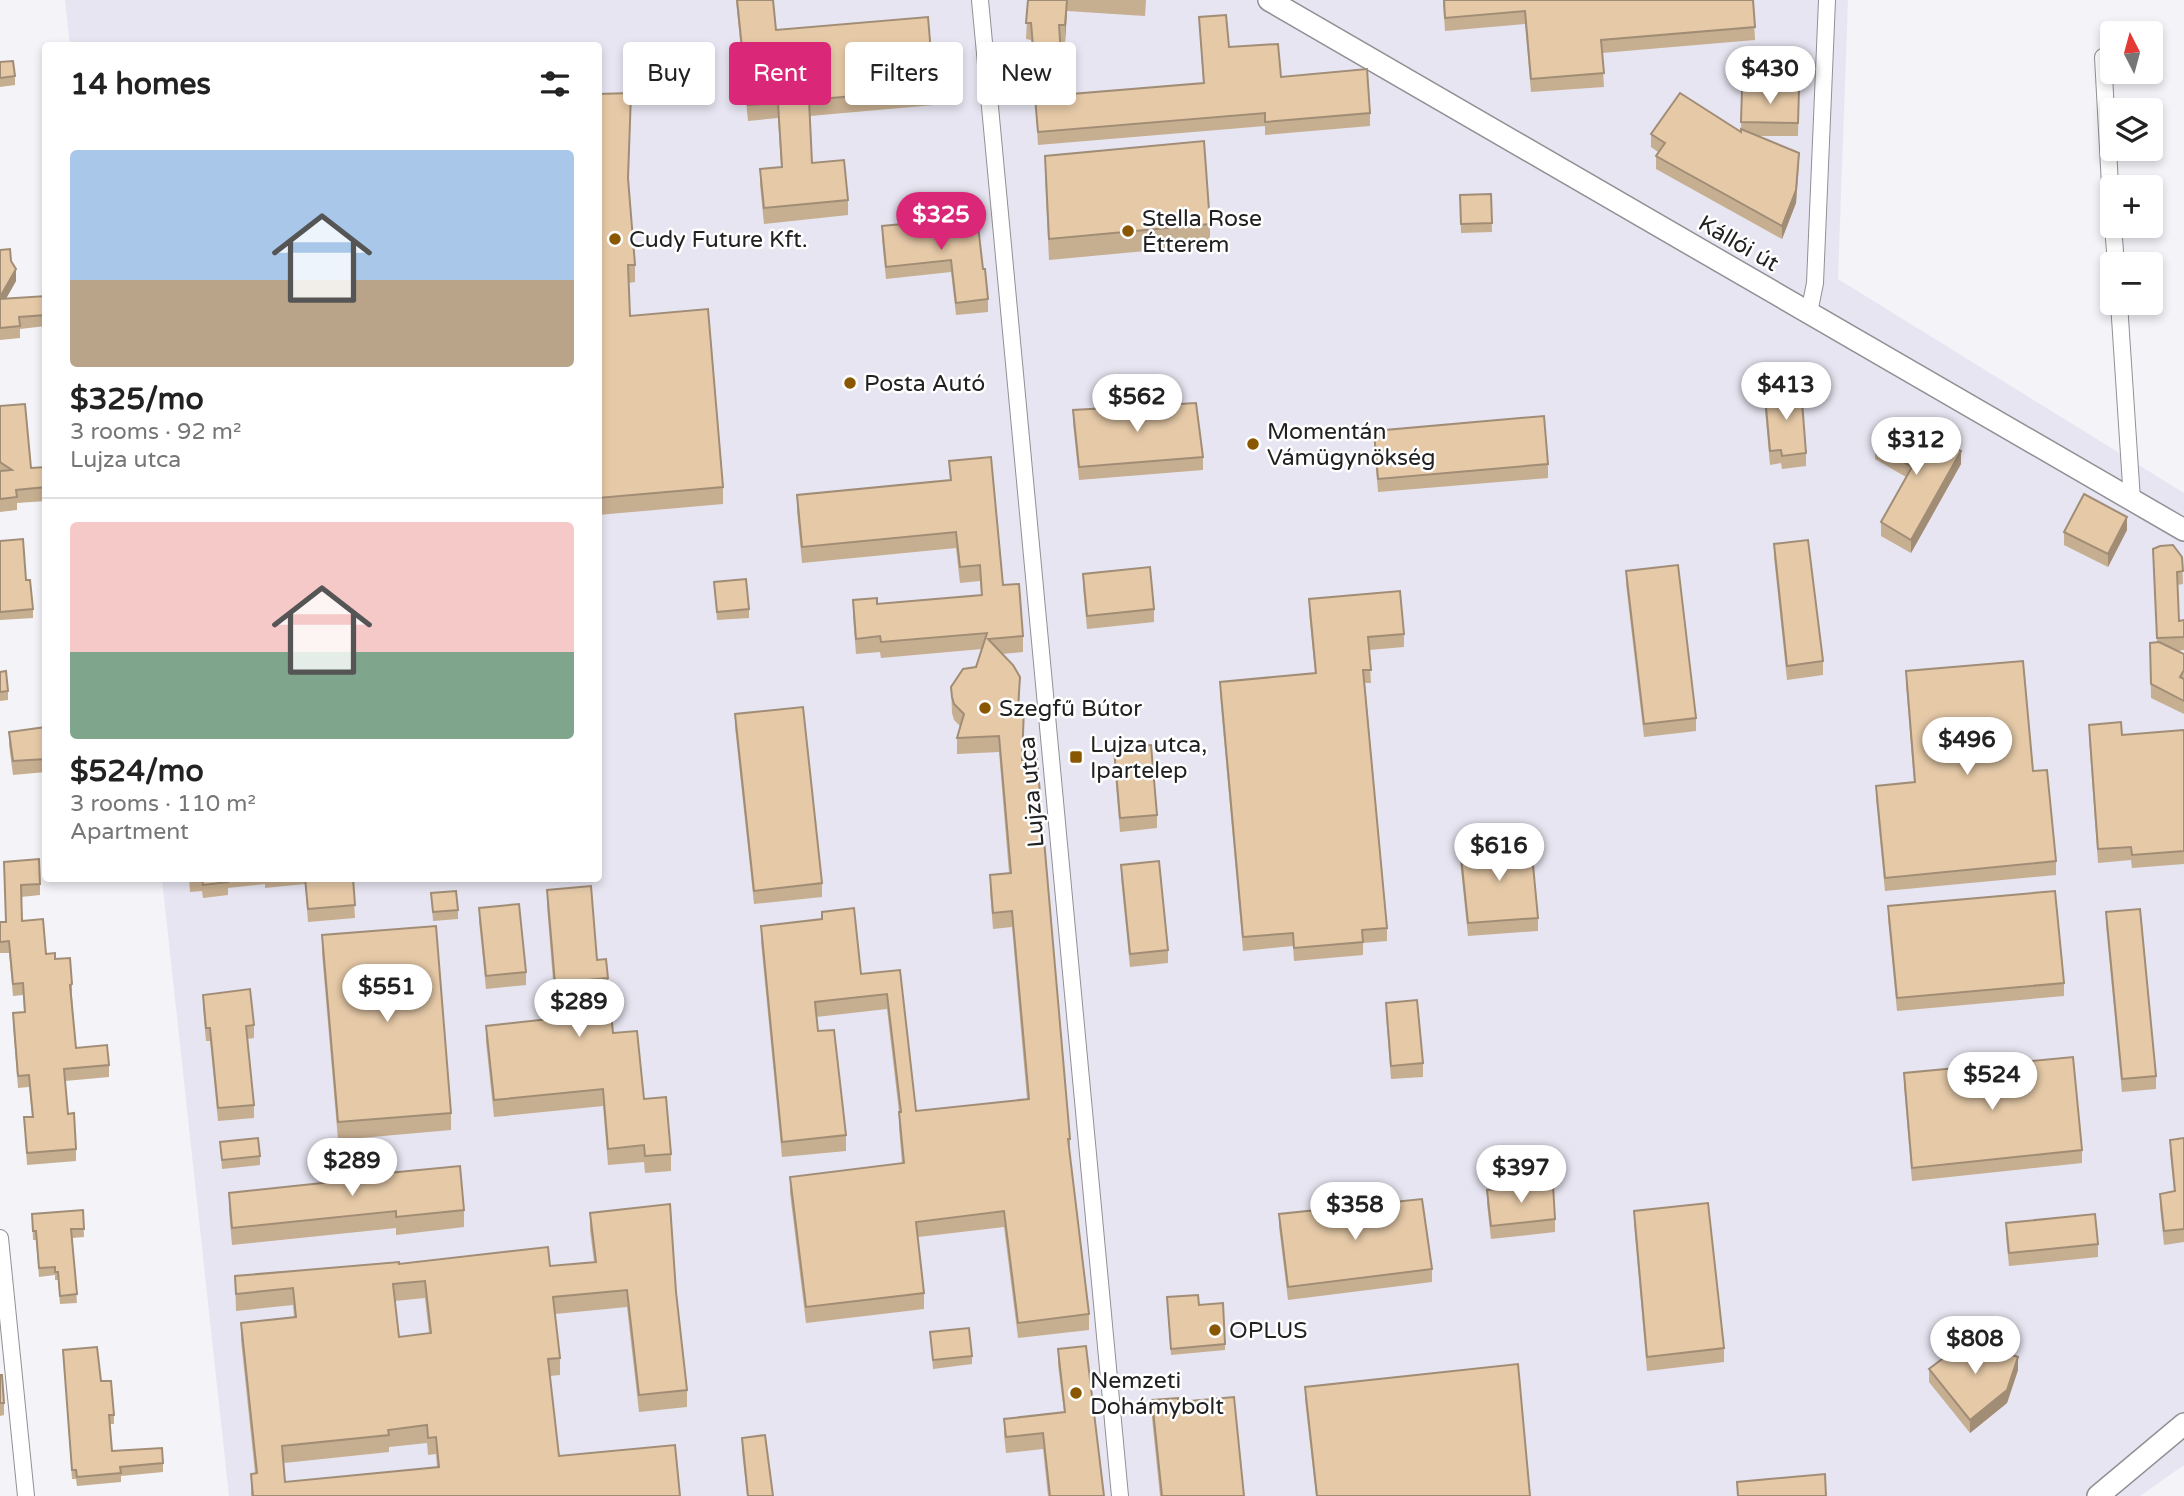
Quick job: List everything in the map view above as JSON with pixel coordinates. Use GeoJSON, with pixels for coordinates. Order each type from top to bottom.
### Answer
{"type":"FeatureCollection","features":[{"type":"Feature","properties":{"kind":"main road","name":"Kállói út"},"geometry":{"type":"LineString","coordinates":[[1269,0],[2184,530]]}},
{"type":"Feature","properties":{"kind":"main road"},"geometry":{"type":"LineString","coordinates":[[2098,1496],[2184,1424]]}},
{"type":"Feature","properties":{"kind":"street","name":"Lujza utca"},"geometry":{"type":"LineString","coordinates":[[980,0],[1120,1496]]}},
{"type":"Feature","properties":{"kind":"street"},"geometry":{"type":"LineString","coordinates":[[1809,313],[1815,283],[1827,0]]}},
{"type":"Feature","properties":{"kind":"street"},"geometry":{"type":"LineString","coordinates":[[2104,84],[2109,175]]}},
{"type":"Feature","properties":{"kind":"street"},"geometry":{"type":"LineString","coordinates":[[2120,315],[2132,500]]}},
{"type":"Feature","properties":{"kind":"street"},"geometry":{"type":"LineString","coordinates":[[0,1238],[26,1496]]}},
{"type":"Feature","properties":{"kind":"shaded area"},"geometry":{"type":"Polygon","coordinates":[[[65,0],[1848,0],[1838,279],[2184,493],[2184,1465],[2140,1496],[229,1496],[162,882],[602,882],[602,42],[70,42],[65,0]]]}},
{"type":"Feature","properties":{"kind":"building"},"geometry":{"type":"Polygon","coordinates":[[[737,0],[773,0],[776,30],[928,17],[930,42],[845,42],[845,97],[831,98],[831,42],[741,42],[737,0]]]}},
{"type":"Feature","properties":{"kind":"building"},"geometry":{"type":"Polygon","coordinates":[[[1028,0],[1067,0],[1065,25],[1059,25],[1060,42],[1033,42],[1031,23],[1026,23],[1028,0]]]}},
{"type":"Feature","properties":{"kind":"building"},"geometry":{"type":"Polygon","coordinates":[[[1444,0],[1753,0],[1755,27],[1601,40],[1604,73],[1531,79],[1525,11],[1445,18],[1444,0]]]}},
{"type":"Feature","properties":{"kind":"building"},"geometry":{"type":"Polygon","coordinates":[[[1226,15],[1229,47],[1278,44],[1281,77],[1367,69],[1370,113],[1265,122],[1265,113],[1038,132],[1036,105],[1076,105],[1076,94],[1204,83],[1199,17],[1226,15]]]}},
{"type":"Feature","properties":{"kind":"building"},"geometry":{"type":"Polygon","coordinates":[[[13,61],[15,76],[0,78],[0,62],[13,61]]]}},
{"type":"Feature","properties":{"kind":"building"},"geometry":{"type":"Polygon","coordinates":[[[1742,89],[1799,89],[1798,123],[1741,122],[1742,89]]]}},
{"type":"Feature","properties":{"kind":"building"},"geometry":{"type":"Polygon","coordinates":[[[623,93],[623,105],[631,105],[628,178],[635,265],[628,265],[630,316],[708,309],[723,487],[602,498],[602,94],[623,93]]]}},
{"type":"Feature","properties":{"kind":"building"},"geometry":{"type":"Polygon","coordinates":[[[1680,93],[1741,132],[1741,129],[1799,153],[1796,190],[1782,226],[1656,156],[1665,143],[1651,134],[1680,93]]]}},
{"type":"Feature","properties":{"kind":"building"},"geometry":{"type":"Polygon","coordinates":[[[778,105],[809,105],[812,163],[844,160],[848,200],[764,208],[760,169],[782,167],[778,105]]]}},
{"type":"Feature","properties":{"kind":"building"},"geometry":{"type":"Polygon","coordinates":[[[1204,141],[1210,224],[1049,239],[1045,156],[1204,141]]]}},
{"type":"Feature","properties":{"kind":"building"},"geometry":{"type":"Polygon","coordinates":[[[1491,194],[1492,223],[1461,224],[1460,195],[1491,194]]]}},
{"type":"Feature","properties":{"kind":"building"},"geometry":{"type":"Polygon","coordinates":[[[977,217],[988,299],[956,303],[951,260],[886,267],[882,226],[977,217]]]}},
{"type":"Feature","properties":{"kind":"building"},"geometry":{"type":"Polygon","coordinates":[[[10,249],[11,261],[16,269],[0,297],[0,250],[10,249]]]}},
{"type":"Feature","properties":{"kind":"building"},"geometry":{"type":"Polygon","coordinates":[[[42,296],[42,315],[19,317],[20,326],[0,328],[0,299],[42,296]]]}},
{"type":"Feature","properties":{"kind":"building"},"geometry":{"type":"Polygon","coordinates":[[[1801,389],[1806,453],[1782,456],[1781,450],[1770,451],[1765,396],[1776,395],[1776,391],[1801,389]]]}},
{"type":"Feature","properties":{"kind":"building"},"geometry":{"type":"Polygon","coordinates":[[[1196,403],[1203,457],[1079,467],[1073,410],[1196,403]]]}},
{"type":"Feature","properties":{"kind":"building"},"geometry":{"type":"Polygon","coordinates":[[[25,404],[31,468],[42,467],[42,487],[16,490],[17,497],[0,499],[0,471],[12,470],[0,462],[0,406],[25,404]]]}},
{"type":"Feature","properties":{"kind":"building"},"geometry":{"type":"Polygon","coordinates":[[[1544,416],[1548,464],[1378,479],[1374,431],[1544,416]]]}},
{"type":"Feature","properties":{"kind":"building"},"geometry":{"type":"Polygon","coordinates":[[[1888,423],[1928,446],[1934,435],[1961,451],[1911,540],[1881,522],[1912,467],[1875,446],[1888,423]]]}},
{"type":"Feature","properties":{"kind":"building"},"geometry":{"type":"Polygon","coordinates":[[[991,457],[1003,585],[1019,584],[1023,636],[988,639],[1013,665],[1020,677],[1018,708],[1024,708],[1022,760],[1037,759],[1068,1139],[1089,1314],[1018,1323],[1004,1211],[916,1222],[924,1293],[806,1307],[790,1177],[904,1163],[901,1112],[887,994],[815,1002],[818,1031],[834,1030],[846,1135],[782,1142],[761,926],[822,919],[822,912],[854,908],[861,974],[900,970],[916,1111],[1029,1099],[1012,911],[993,913],[990,875],[1011,873],[999,736],[957,738],[964,714],[954,704],[951,687],[963,669],[976,667],[987,633],[881,642],[880,636],[856,639],[853,600],[877,598],[877,604],[982,595],[980,565],[960,567],[956,532],[802,547],[797,495],[951,480],[949,461],[991,457]]]}},
{"type":"Feature","properties":{"kind":"building"},"geometry":{"type":"Polygon","coordinates":[[[2084,494],[2127,517],[2108,554],[2064,532],[2084,494]]]}},
{"type":"Feature","properties":{"kind":"building"},"geometry":{"type":"Polygon","coordinates":[[[23,539],[26,580],[30,580],[33,609],[0,612],[0,541],[23,539]]]}},
{"type":"Feature","properties":{"kind":"building"},"geometry":{"type":"Polygon","coordinates":[[[1808,540],[1823,661],[1787,666],[1774,544],[1808,540]]]}},
{"type":"Feature","properties":{"kind":"building"},"geometry":{"type":"Polygon","coordinates":[[[2173,545],[2182,557],[2183,571],[2177,572],[2179,621],[2184,620],[2184,637],[2157,638],[2153,549],[2173,545]]]}},
{"type":"Feature","properties":{"kind":"building"},"geometry":{"type":"Polygon","coordinates":[[[1678,565],[1696,718],[1644,724],[1626,571],[1678,565]]]}},
{"type":"Feature","properties":{"kind":"building"},"geometry":{"type":"Polygon","coordinates":[[[1150,567],[1154,609],[1087,616],[1083,574],[1150,567]]]}},
{"type":"Feature","properties":{"kind":"building"},"geometry":{"type":"Polygon","coordinates":[[[746,579],[749,609],[717,612],[714,582],[746,579]]]}},
{"type":"Feature","properties":{"kind":"building"},"geometry":{"type":"Polygon","coordinates":[[[1400,591],[1404,634],[1368,637],[1371,670],[1363,670],[1387,928],[1362,930],[1363,942],[1294,948],[1293,933],[1243,937],[1220,682],[1316,673],[1309,599],[1400,591]]]}},
{"type":"Feature","properties":{"kind":"building"},"geometry":{"type":"Polygon","coordinates":[[[2159,642],[2184,654],[2184,670],[2180,677],[2184,679],[2184,701],[2151,684],[2150,643],[2159,642]]]}},
{"type":"Feature","properties":{"kind":"building"},"geometry":{"type":"Polygon","coordinates":[[[2023,661],[2033,771],[2047,770],[2056,861],[1885,878],[1876,786],[1915,782],[1906,671],[2023,661]]]}},
{"type":"Feature","properties":{"kind":"building"},"geometry":{"type":"Polygon","coordinates":[[[6,671],[8,691],[0,692],[0,672],[6,671]]]}},
{"type":"Feature","properties":{"kind":"building"},"geometry":{"type":"Polygon","coordinates":[[[803,707],[822,883],[754,891],[735,714],[803,707]]]}},
{"type":"Feature","properties":{"kind":"building"},"geometry":{"type":"Polygon","coordinates":[[[2121,722],[2122,735],[2184,730],[2184,851],[2132,855],[2131,847],[2098,849],[2089,725],[2121,722]]]}},
{"type":"Feature","properties":{"kind":"building"},"geometry":{"type":"Polygon","coordinates":[[[42,728],[42,759],[13,761],[9,732],[42,728]]]}},
{"type":"Feature","properties":{"kind":"building"},"geometry":{"type":"Polygon","coordinates":[[[1151,745],[1157,815],[1120,818],[1114,748],[1151,745]]]}},
{"type":"Feature","properties":{"kind":"building"},"geometry":{"type":"Polygon","coordinates":[[[1531,844],[1538,918],[1468,923],[1460,847],[1531,844]]]}},
{"type":"Feature","properties":{"kind":"building"},"geometry":{"type":"Polygon","coordinates":[[[39,859],[40,884],[21,885],[22,921],[43,919],[46,954],[55,953],[55,959],[70,958],[76,1048],[107,1045],[109,1065],[64,1069],[68,1114],[74,1113],[76,1149],[27,1153],[24,1117],[33,1117],[29,1075],[18,1076],[13,1013],[25,1012],[23,983],[13,984],[9,941],[0,942],[0,922],[6,922],[4,862],[39,859]]]}},
{"type":"Feature","properties":{"kind":"building"},"geometry":{"type":"Polygon","coordinates":[[[1159,861],[1168,950],[1130,954],[1121,865],[1159,861]]]}},
{"type":"Feature","properties":{"kind":"building"},"geometry":{"type":"Polygon","coordinates":[[[203,882],[228,882],[203,885],[203,882]]]}},
{"type":"Feature","properties":{"kind":"building"},"geometry":{"type":"Polygon","coordinates":[[[305,882],[353,882],[355,905],[308,909],[305,882]]]}},
{"type":"Feature","properties":{"kind":"building"},"geometry":{"type":"Polygon","coordinates":[[[591,886],[597,960],[606,959],[608,978],[589,980],[592,1015],[611,1013],[613,1033],[637,1031],[644,1099],[666,1097],[671,1154],[645,1156],[644,1145],[608,1149],[603,1089],[494,1100],[486,1026],[558,1018],[547,890],[591,886]]]}},
{"type":"Feature","properties":{"kind":"building"},"geometry":{"type":"Polygon","coordinates":[[[456,891],[458,910],[433,912],[431,893],[456,891]]]}},
{"type":"Feature","properties":{"kind":"building"},"geometry":{"type":"Polygon","coordinates":[[[2055,891],[2064,983],[1897,998],[1888,906],[2055,891]]]}},
{"type":"Feature","properties":{"kind":"building"},"geometry":{"type":"Polygon","coordinates":[[[519,904],[526,972],[486,976],[479,908],[519,904]]]}},
{"type":"Feature","properties":{"kind":"building"},"geometry":{"type":"Polygon","coordinates":[[[2140,909],[2156,1076],[2122,1079],[2106,912],[2140,909]]]}},
{"type":"Feature","properties":{"kind":"building"},"geometry":{"type":"Polygon","coordinates":[[[436,926],[451,1113],[338,1122],[322,935],[436,926]]]}},
{"type":"Feature","properties":{"kind":"building"},"geometry":{"type":"Polygon","coordinates":[[[250,989],[254,1025],[246,1026],[254,1105],[218,1108],[210,1028],[206,1028],[203,995],[250,989]]]}},
{"type":"Feature","properties":{"kind":"building"},"geometry":{"type":"Polygon","coordinates":[[[1417,1000],[1423,1063],[1391,1066],[1386,1003],[1417,1000]]]}},
{"type":"Feature","properties":{"kind":"building"},"geometry":{"type":"Polygon","coordinates":[[[2073,1057],[2082,1150],[1912,1168],[1904,1073],[2073,1057]]]}},
{"type":"Feature","properties":{"kind":"building"},"geometry":{"type":"Polygon","coordinates":[[[258,1138],[260,1156],[222,1160],[220,1142],[258,1138]]]}},
{"type":"Feature","properties":{"kind":"building"},"geometry":{"type":"Polygon","coordinates":[[[2184,1138],[2184,1229],[2164,1231],[2160,1194],[2175,1191],[2170,1140],[2184,1138]]]}},
{"type":"Feature","properties":{"kind":"building"},"geometry":{"type":"Polygon","coordinates":[[[460,1166],[464,1210],[396,1217],[396,1211],[232,1228],[229,1193],[460,1166]]]}},
{"type":"Feature","properties":{"kind":"building"},"geometry":{"type":"Polygon","coordinates":[[[1553,1185],[1555,1219],[1491,1226],[1487,1190],[1553,1185]]]}},
{"type":"Feature","properties":{"kind":"building"},"geometry":{"type":"Polygon","coordinates":[[[1422,1199],[1432,1269],[1288,1287],[1279,1214],[1422,1199]]]}},
{"type":"Feature","properties":{"kind":"building"},"geometry":{"type":"Polygon","coordinates":[[[1708,1203],[1724,1348],[1647,1357],[1634,1211],[1708,1203]]]}},
{"type":"Feature","properties":{"kind":"building"},"geometry":{"type":"Polygon","coordinates":[[[670,1204],[687,1390],[639,1395],[627,1290],[553,1297],[560,1358],[548,1359],[559,1456],[675,1445],[680,1496],[253,1496],[251,1474],[257,1473],[241,1323],[296,1317],[293,1288],[236,1294],[235,1276],[399,1264],[548,1247],[550,1266],[596,1262],[590,1213],[670,1204]],[[425,1281],[393,1284],[399,1337],[431,1333],[425,1281]],[[427,1425],[388,1430],[389,1435],[282,1446],[285,1482],[439,1467],[436,1437],[428,1438],[427,1425]]]}},
{"type":"Feature","properties":{"kind":"building"},"geometry":{"type":"Polygon","coordinates":[[[83,1210],[84,1229],[71,1229],[77,1294],[60,1296],[58,1272],[55,1272],[55,1267],[39,1268],[32,1214],[83,1210]]]}},
{"type":"Feature","properties":{"kind":"building"},"geometry":{"type":"Polygon","coordinates":[[[2095,1214],[2098,1244],[2009,1253],[2006,1223],[2095,1214]]]}},
{"type":"Feature","properties":{"kind":"building"},"geometry":{"type":"Polygon","coordinates":[[[1198,1295],[1199,1305],[1223,1303],[1225,1344],[1171,1349],[1167,1297],[1198,1295]]]}},
{"type":"Feature","properties":{"kind":"building"},"geometry":{"type":"Polygon","coordinates":[[[969,1328],[972,1356],[933,1360],[930,1332],[969,1328]]]}},
{"type":"Feature","properties":{"kind":"building"},"geometry":{"type":"Polygon","coordinates":[[[1967,1340],[2018,1357],[2007,1390],[1970,1420],[1929,1369],[1967,1340]]]}},
{"type":"Feature","properties":{"kind":"building"},"geometry":{"type":"Polygon","coordinates":[[[1086,1346],[1104,1496],[1050,1496],[1043,1433],[1006,1437],[1004,1419],[1065,1412],[1058,1349],[1086,1346]]]}},
{"type":"Feature","properties":{"kind":"building"},"geometry":{"type":"Polygon","coordinates":[[[97,1347],[101,1381],[111,1381],[114,1415],[109,1415],[112,1451],[162,1448],[163,1463],[120,1467],[121,1473],[77,1477],[76,1470],[72,1470],[63,1350],[97,1347]]]}},
{"type":"Feature","properties":{"kind":"building"},"geometry":{"type":"Polygon","coordinates":[[[1518,1364],[1530,1496],[1317,1496],[1305,1387],[1518,1364]]]}},
{"type":"Feature","properties":{"kind":"building"},"geometry":{"type":"Polygon","coordinates":[[[2,1375],[4,1403],[0,1403],[2,1375]]]}},
{"type":"Feature","properties":{"kind":"building"},"geometry":{"type":"Polygon","coordinates":[[[1234,1397],[1244,1496],[1162,1496],[1152,1400],[1178,1398],[1178,1402],[1234,1397]]]}},
{"type":"Feature","properties":{"kind":"building"},"geometry":{"type":"Polygon","coordinates":[[[765,1435],[773,1496],[748,1496],[742,1438],[765,1435]]]}},
{"type":"Feature","properties":{"kind":"building"},"geometry":{"type":"Polygon","coordinates":[[[1825,1474],[1826,1496],[1738,1496],[1737,1482],[1825,1474]]]}},
{"type":"Feature","properties":{"kind":"place","name":"Stella Rose Étterem"},"geometry":{"type":"Point","coordinates":[1128,231]}},
{"type":"Feature","properties":{"kind":"place","name":"Cudy Future Kft."},"geometry":{"type":"Point","coordinates":[615,239]}},
{"type":"Feature","properties":{"kind":"place","name":"Posta Autó"},"geometry":{"type":"Point","coordinates":[850,383]}},
{"type":"Feature","properties":{"kind":"place","name":"Momentán Vámügynökség"},"geometry":{"type":"Point","coordinates":[1253,444]}},
{"type":"Feature","properties":{"kind":"place","name":"Szegfű Bútor"},"geometry":{"type":"Point","coordinates":[985,708]}},
{"type":"Feature","properties":{"kind":"place","name":"Lujza utca, Ipartelep"},"geometry":{"type":"Point","coordinates":[1076,757]}},
{"type":"Feature","properties":{"kind":"place","name":"OPLUS"},"geometry":{"type":"Point","coordinates":[1215,1330]}},
{"type":"Feature","properties":{"kind":"place","name":"Nemzeti Dohámybolt"},"geometry":{"type":"Point","coordinates":[1076,1393]}}]}
